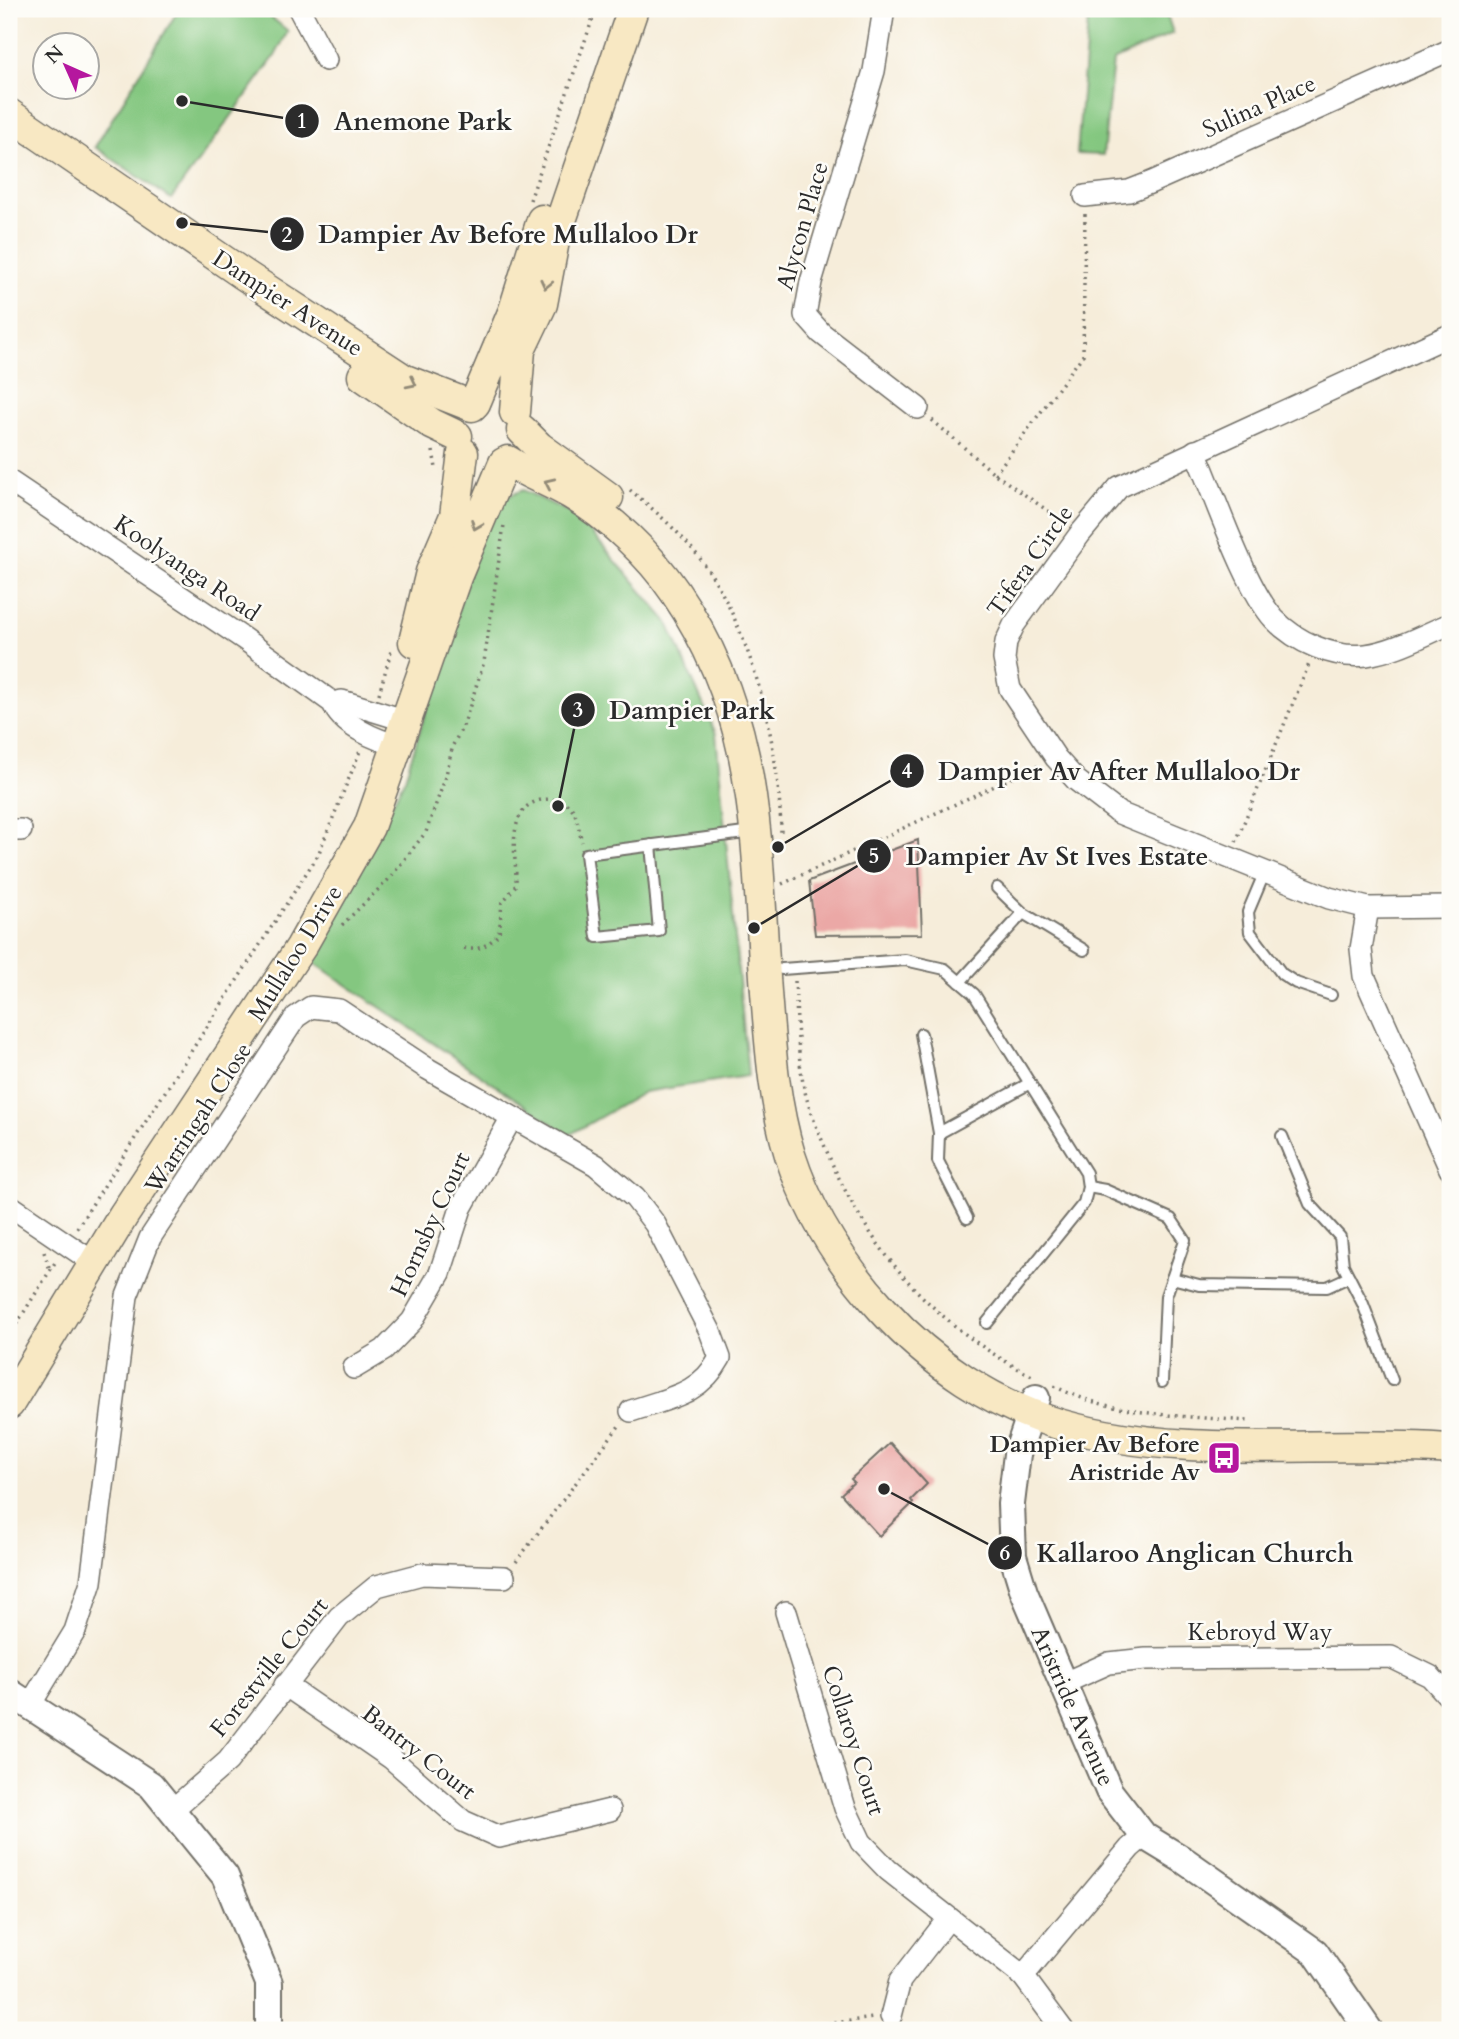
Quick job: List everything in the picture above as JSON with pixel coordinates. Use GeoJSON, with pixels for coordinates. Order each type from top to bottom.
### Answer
{"type":"FeatureCollection","features":[{"type":"Feature","properties":{"kind":"main road"},"geometry":{"type":"LineString","coordinates":[[616,9],[561,159],[514,310],[474,405],[460,419],[450,445],[481,465],[506,462],[583,501],[638,549],[675,591],[721,676],[734,709],[746,757],[755,832],[771,1061],[790,1153],[804,1193],[825,1236],[844,1264],[905,1334],[974,1386],[1122,1440],[1171,1444],[1450,1449]]}},
{"type":"Feature","properties":{"kind":"main road"},"geometry":{"type":"LineString","coordinates":[[506,462],[518,449],[520,349],[542,304],[562,216],[633,9]]}},
{"type":"Feature","properties":{"kind":"main road","name":"Dampier Avenue"},"geometry":{"type":"LineString","coordinates":[[9,114],[243,274],[405,380],[474,405]]}},
{"type":"Feature","properties":{"kind":"main road","name":"Dampier Avenue"},"geometry":{"type":"LineString","coordinates":[[9,135],[432,424],[450,445]]}},
{"type":"Feature","properties":{"kind":"main road"},"geometry":{"type":"LineString","coordinates":[[474,405],[497,401],[649,532],[688,582],[724,647],[745,695],[762,754],[782,969],[786,1046],[797,1119],[824,1198],[856,1255],[906,1312],[957,1353],[1033,1406],[1144,1424],[1218,1430],[1450,1434]]}},
{"type":"Feature","properties":{"kind":"main road","name":"Mullaloo Drive"},"geometry":{"type":"LineString","coordinates":[[9,1369],[80,1253],[301,947],[369,827],[387,728],[431,572],[455,516],[450,445]]}},
{"type":"Feature","properties":{"kind":"main road","name":"Mullaloo Drive"},"geometry":{"type":"LineString","coordinates":[[387,728],[506,462]]}},
{"type":"Feature","properties":{"kind":"main road","name":"Mullaloo Drive"},"geometry":{"type":"LineString","coordinates":[[9,1404],[80,1253]]}},
{"type":"Feature","properties":{"kind":"street"},"geometry":{"type":"LineString","coordinates":[[299,9],[326,60]]}},
{"type":"Feature","properties":{"kind":"street","name":"Alycon Place"},"geometry":{"type":"LineString","coordinates":[[884,9],[874,71],[811,282],[805,316],[821,333],[918,408]]}},
{"type":"Feature","properties":{"kind":"street","name":"Sulina Place"},"geometry":{"type":"LineString","coordinates":[[1085,197],[1129,191],[1152,183],[1450,50]]}},
{"type":"Feature","properties":{"kind":"street","name":"Tifera Circle"},"geometry":{"type":"LineString","coordinates":[[1450,335],[1119,487],[1080,534],[1014,625],[1006,642],[1004,659],[1010,689],[1056,758],[1076,780],[1119,813],[1229,860],[1329,898],[1368,908],[1450,907]]}},
{"type":"Feature","properties":{"kind":"street"},"geometry":{"type":"LineString","coordinates":[[1195,451],[1264,605],[1288,631],[1317,646],[1350,656],[1390,649],[1450,624]]}},
{"type":"Feature","properties":{"kind":"street","name":"Koolyanga Road"},"geometry":{"type":"LineString","coordinates":[[9,481],[244,639],[333,703],[342,701],[387,728]]}},
{"type":"Feature","properties":{"kind":"street"},"geometry":{"type":"LineString","coordinates":[[1368,908],[1361,949],[1364,976],[1450,1169]]}},
{"type":"Feature","properties":{"kind":"street","name":"Warringah Close"},"geometry":{"type":"LineString","coordinates":[[19,1698],[75,1631],[91,1582],[127,1296],[150,1238],[296,1017],[311,1007],[339,1010],[512,1119],[596,1165],[635,1198],[655,1224],[710,1331],[720,1358],[710,1376],[694,1390],[631,1411]]}},
{"type":"Feature","properties":{"kind":"street","name":"Hornsby Court"},"geometry":{"type":"LineString","coordinates":[[354,1368],[384,1350],[412,1321],[440,1273],[461,1208],[512,1119]]}},
{"type":"Feature","properties":{"kind":"street"},"geometry":{"type":"LineString","coordinates":[[9,1205],[80,1253]]}},
{"type":"Feature","properties":{"kind":"street","name":"Aristride Avenue"},"geometry":{"type":"LineString","coordinates":[[1033,1406],[1017,1454],[1013,1478],[1010,1529],[1013,1556],[1024,1592],[1109,1791],[1144,1836],[1185,1861],[1315,1952],[1369,2030]]}},
{"type":"Feature","properties":{"kind":"street","name":"Forestville Court"},"geometry":{"type":"LineString","coordinates":[[171,1811],[228,1761],[338,1617],[377,1586],[422,1574],[504,1577]]}},
{"type":"Feature","properties":{"kind":"street","name":"Collaroy Court"},"geometry":{"type":"LineString","coordinates":[[786,1612],[845,1808],[861,1842],[888,1870],[1023,1976],[1063,2030]]}},
{"type":"Feature","properties":{"kind":"street","name":"Kebroyd Way"},"geometry":{"type":"LineString","coordinates":[[1062,1684],[1109,1663],[1146,1659],[1391,1657],[1430,1676],[1450,1698]]}},
{"type":"Feature","properties":{"kind":"street","name":"Bantry Court"},"geometry":{"type":"LineString","coordinates":[[285,1685],[391,1758],[463,1821],[499,1837],[610,1810]]}},
{"type":"Feature","properties":{"kind":"street"},"geometry":{"type":"LineString","coordinates":[[19,1698],[151,1784],[225,1876],[269,1983],[270,2030]]}},
{"type":"Feature","properties":{"kind":"street"},"geometry":{"type":"LineString","coordinates":[[1023,1976],[1129,1848],[1144,1836]]}},
{"type":"Feature","properties":{"kind":"street"},"geometry":{"type":"LineString","coordinates":[[891,2016],[900,1981],[948,1919]]}},
{"type":"Feature","properties":{"kind":"lane"},"geometry":{"type":"LineString","coordinates":[[651,845],[659,931],[597,937],[586,854],[651,845],[755,832]]}},
{"type":"Feature","properties":{"kind":"lane"},"geometry":{"type":"LineString","coordinates":[[1264,874],[1248,912],[1250,932],[1282,974],[1296,983],[1331,995]]}},
{"type":"Feature","properties":{"kind":"lane"},"geometry":{"type":"LineString","coordinates":[[997,888],[1023,914],[1084,950]]}},
{"type":"Feature","properties":{"kind":"lane"},"geometry":{"type":"LineString","coordinates":[[960,982],[1023,914]]}},
{"type":"Feature","properties":{"kind":"lane"},"geometry":{"type":"LineString","coordinates":[[782,969],[905,960],[945,969],[974,994],[1086,1173],[1088,1187],[1084,1203],[987,1323]]}},
{"type":"Feature","properties":{"kind":"lane"},"geometry":{"type":"LineString","coordinates":[[921,1034],[939,1133],[938,1161],[967,1218]]}},
{"type":"Feature","properties":{"kind":"lane"},"geometry":{"type":"LineString","coordinates":[[939,1133],[1030,1083]]}},
{"type":"Feature","properties":{"kind":"lane"},"geometry":{"type":"LineString","coordinates":[[1282,1136],[1310,1204],[1340,1237],[1343,1265],[1363,1304],[1392,1380]]}},
{"type":"Feature","properties":{"kind":"lane"},"geometry":{"type":"LineString","coordinates":[[1088,1187],[1105,1190],[1171,1219],[1185,1240],[1166,1296],[1162,1382]]}},
{"type":"Feature","properties":{"kind":"lane"},"geometry":{"type":"LineString","coordinates":[[1172,1278],[1199,1285],[1328,1287],[1349,1277]]}},
{"type":"Feature","properties":{"kind":"path"},"geometry":{"type":"LineString","coordinates":[[995,474],[1083,355],[1085,197]]}},
{"type":"Feature","properties":{"kind":"path"},"geometry":{"type":"LineString","coordinates":[[918,408],[995,474],[1080,534]]}},
{"type":"Feature","properties":{"kind":"path"},"geometry":{"type":"LineString","coordinates":[[436,474],[450,445]]}},
{"type":"Feature","properties":{"kind":"path"},"geometry":{"type":"LineString","coordinates":[[9,1336],[80,1253],[318,855],[387,728],[394,641]]}},
{"type":"Feature","properties":{"kind":"path"},"geometry":{"type":"LineString","coordinates":[[1229,860],[1317,646]]}},
{"type":"Feature","properties":{"kind":"path"},"geometry":{"type":"LineString","coordinates":[[782,884],[1056,758]]}},
{"type":"Feature","properties":{"kind":"path"},"geometry":{"type":"LineString","coordinates":[[464,948],[473,950],[484,947],[499,934],[502,904],[516,885],[516,831],[520,814],[529,805],[554,799],[567,804],[575,813],[586,854]]}},
{"type":"Feature","properties":{"kind":"path"},"geometry":{"type":"LineString","coordinates":[[504,1577],[631,1411]]}},
{"type":"Feature","properties":{"kind":"path"},"geometry":{"type":"LineString","coordinates":[[779,2030],[891,2016]]}},
{"type":"Feature","properties":{"kind":"green space"},"geometry":{"type":"Polygon","coordinates":[[[179,9],[261,9],[288,31],[275,56],[171,199],[95,147],[179,9]]]}},
{"type":"Feature","properties":{"kind":"green space"},"geometry":{"type":"Polygon","coordinates":[[[1089,9],[1165,9],[1173,33],[1113,61],[1103,155],[1077,154],[1089,9]]]}},
{"type":"Feature","properties":{"kind":"green space"},"geometry":{"type":"Polygon","coordinates":[[[523,490],[577,516],[667,621],[716,734],[748,1076],[644,1092],[569,1135],[313,962],[405,778],[491,503],[523,490]]]}},
{"type":"Feature","properties":{"kind":"building"},"geometry":{"type":"Polygon","coordinates":[[[918,840],[922,934],[815,935],[809,881],[918,840]]]}},
{"type":"Feature","properties":{"kind":"building"},"geometry":{"type":"Polygon","coordinates":[[[890,1443],[927,1484],[911,1500],[913,1503],[879,1536],[841,1494],[854,1482],[851,1479],[890,1443]]]}},
{"type":"Feature","properties":{"kind":"place","name":"Anemone Park"},"geometry":{"type":"Point","coordinates":[182,101]}},
{"type":"Feature","properties":{"kind":"place","name":"Dampier Av Before Mullaloo Dr"},"geometry":{"type":"Point","coordinates":[182,223]}},
{"type":"Feature","properties":{"kind":"place","name":"Dampier Park"},"geometry":{"type":"Point","coordinates":[558,806]}},
{"type":"Feature","properties":{"kind":"place","name":"Dampier Av After Mullaloo Dr"},"geometry":{"type":"Point","coordinates":[778,847]}},
{"type":"Feature","properties":{"kind":"place","name":"Dampier Av St Ives Estate"},"geometry":{"type":"Point","coordinates":[754,928]}},
{"type":"Feature","properties":{"kind":"place","name":"Dampier Av Before Aristride Av"},"geometry":{"type":"Point","coordinates":[1224,1458]}},
{"type":"Feature","properties":{"kind":"place","name":"Kallaroo Anglican Church"},"geometry":{"type":"Point","coordinates":[884,1489]}}]}
